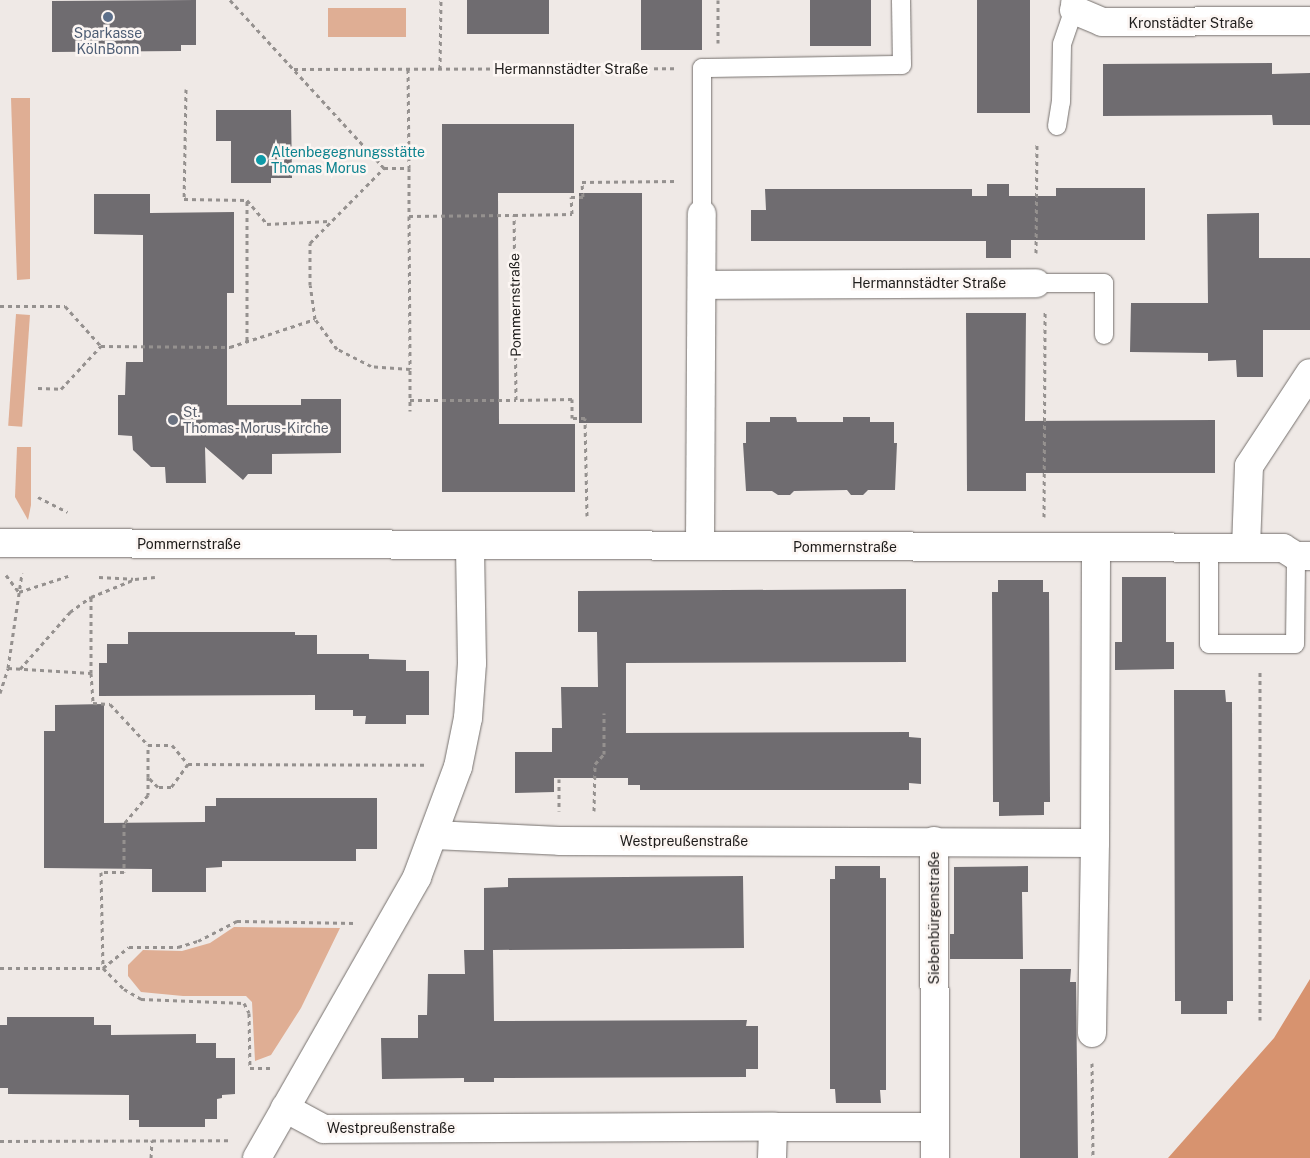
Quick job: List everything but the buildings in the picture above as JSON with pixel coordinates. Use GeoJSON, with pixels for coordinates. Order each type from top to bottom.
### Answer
{"type":"FeatureCollection","features":[{"type":"Feature","properties":{"kind":"street","name":"Kronstädter Straße"},"geometry":{"type":"LineString","coordinates":[[1071,5],[1102,22],[1310,21]]}},
{"type":"Feature","properties":{"kind":"street"},"geometry":{"type":"LineString","coordinates":[[700,546],[702,214]]}},
{"type":"Feature","properties":{"kind":"street","name":"Hermannstädter Straße"},"geometry":{"type":"LineString","coordinates":[[702,285],[1041,283]]}},
{"type":"Feature","properties":{"kind":"street"},"geometry":{"type":"LineString","coordinates":[[1246,548],[1249,466],[1310,374]]}},
{"type":"Feature","properties":{"kind":"street","name":"Pommernstraße"},"geometry":{"type":"LineString","coordinates":[[0,543],[1283,548],[1303,556]]}},
{"type":"Feature","properties":{"kind":"street"},"geometry":{"type":"LineString","coordinates":[[262,1149],[393,916],[417,877],[458,767],[468,718],[472,663],[470,545]]}},
{"type":"Feature","properties":{"kind":"street"},"geometry":{"type":"LineString","coordinates":[[1092,1033],[1096,548]]}},
{"type":"Feature","properties":{"kind":"street","name":"Westpreußenstraße"},"geometry":{"type":"LineString","coordinates":[[434,835],[594,842],[934,841]]}},
{"type":"Feature","properties":{"kind":"street","name":"Siebenbürgenstraße"},"geometry":{"type":"LineString","coordinates":[[935,1158],[934,841],[1095,843]]}},
{"type":"Feature","properties":{"kind":"street","name":"Westpreußenstraße"},"geometry":{"type":"LineString","coordinates":[[285,1108],[324,1129],[772,1127]]}},
{"type":"Feature","properties":{"kind":"street"},"geometry":{"type":"LineString","coordinates":[[772,1158],[772,1127],[935,1127]]}},
{"type":"Feature","properties":{"kind":"lane"},"geometry":{"type":"LineString","coordinates":[[702,214],[702,180],[710,69],[902,65],[900,0]]}},
{"type":"Feature","properties":{"kind":"lane","name":"Kronstädter Straße"},"geometry":{"type":"LineString","coordinates":[[1057,126],[1061,102],[1062,44],[1071,5]]}},
{"type":"Feature","properties":{"kind":"lane","name":"Hermannstädter Straße"},"geometry":{"type":"LineString","coordinates":[[1041,283],[1104,283],[1104,335]]}},
{"type":"Feature","properties":{"kind":"lane","name":"Pommernstraße"},"geometry":{"type":"LineString","coordinates":[[1209,548],[1209,644],[1295,644],[1303,556]]}},
{"type":"Feature","properties":{"kind":"path"},"geometry":{"type":"LineString","coordinates":[[230,0],[384,168]]}},
{"type":"Feature","properties":{"kind":"path"},"geometry":{"type":"LineString","coordinates":[[440,69],[441,0]]}},
{"type":"Feature","properties":{"kind":"path"},"geometry":{"type":"LineString","coordinates":[[710,69],[718,0]]}},
{"type":"Feature","properties":{"kind":"path","name":"Hermannstädter Straße"},"geometry":{"type":"LineString","coordinates":[[294,69],[710,69]]}},
{"type":"Feature","properties":{"kind":"path"},"geometry":{"type":"LineString","coordinates":[[408,69],[410,411]]}},
{"type":"Feature","properties":{"kind":"path"},"geometry":{"type":"LineString","coordinates":[[186,89],[184,199],[246,200],[267,224],[330,221]]}},
{"type":"Feature","properties":{"kind":"path"},"geometry":{"type":"LineString","coordinates":[[1037,167],[1041,283],[1044,547]]}},
{"type":"Feature","properties":{"kind":"path"},"geometry":{"type":"LineString","coordinates":[[409,168],[384,168],[310,243],[310,285],[315,319],[337,349],[371,366],[410,369]]}},
{"type":"Feature","properties":{"kind":"path"},"geometry":{"type":"LineString","coordinates":[[409,216],[572,214],[571,198],[583,197],[582,182],[702,180]]}},
{"type":"Feature","properties":{"kind":"path"},"geometry":{"type":"LineString","coordinates":[[246,200],[247,342]]}},
{"type":"Feature","properties":{"kind":"path","name":"Pommernstraße"},"geometry":{"type":"LineString","coordinates":[[514,215],[516,400]]}},
{"type":"Feature","properties":{"kind":"path"},"geometry":{"type":"LineString","coordinates":[[0,306],[65,306],[101,346]]}},
{"type":"Feature","properties":{"kind":"path"},"geometry":{"type":"LineString","coordinates":[[38,388],[61,389],[101,346],[230,347],[315,319]]}},
{"type":"Feature","properties":{"kind":"path"},"geometry":{"type":"LineString","coordinates":[[410,400],[572,399],[572,418],[586,418],[587,546]]}},
{"type":"Feature","properties":{"kind":"path"},"geometry":{"type":"LineString","coordinates":[[0,692],[8,668],[24,565]]}},
{"type":"Feature","properties":{"kind":"path"},"geometry":{"type":"LineString","coordinates":[[5,573],[19,592]]}},
{"type":"Feature","properties":{"kind":"path"},"geometry":{"type":"LineString","coordinates":[[19,592],[71,574]]}},
{"type":"Feature","properties":{"kind":"path"},"geometry":{"type":"LineString","coordinates":[[89,576],[135,579],[162,576]]}},
{"type":"Feature","properties":{"kind":"path"},"geometry":{"type":"LineString","coordinates":[[20,669],[70,612],[92,597],[135,579]]}},
{"type":"Feature","properties":{"kind":"path"},"geometry":{"type":"LineString","coordinates":[[92,597],[91,673],[93,703],[110,704],[148,744],[148,795],[124,824],[124,872],[101,872],[104,968],[124,989],[141,1000],[244,1003],[249,1013],[250,1068],[308,1067]]}},
{"type":"Feature","properties":{"kind":"path"},"geometry":{"type":"LineString","coordinates":[[1260,644],[1260,1020]]}},
{"type":"Feature","properties":{"kind":"path"},"geometry":{"type":"LineString","coordinates":[[8,668],[91,673]]}},
{"type":"Feature","properties":{"kind":"path"},"geometry":{"type":"LineString","coordinates":[[594,842],[595,764],[604,754],[604,713]]}},
{"type":"Feature","properties":{"kind":"path"},"geometry":{"type":"LineString","coordinates":[[148,744],[172,745],[188,764],[419,765]]}},
{"type":"Feature","properties":{"kind":"path"},"geometry":{"type":"LineString","coordinates":[[148,777],[158,786],[172,787],[188,764]]}},
{"type":"Feature","properties":{"kind":"path"},"geometry":{"type":"LineString","coordinates":[[0,968],[104,968],[130,947],[178,946],[198,941],[237,921],[356,923],[393,916]]}},
{"type":"Feature","properties":{"kind":"path"},"geometry":{"type":"LineString","coordinates":[[1092,1033],[1093,1158]]}},
{"type":"Feature","properties":{"kind":"path"},"geometry":{"type":"LineString","coordinates":[[0,1141],[152,1140],[262,1149]]}},
{"type":"Feature","properties":{"kind":"path"},"geometry":{"type":"LineString","coordinates":[[151,1158],[152,1140]]}},
{"type":"Feature","properties":{"kind":"shaded area"},"geometry":{"type":"Polygon","coordinates":[[[328,8],[406,8],[406,37],[328,37],[328,8]]]}},
{"type":"Feature","properties":{"kind":"shaded area"},"geometry":{"type":"Polygon","coordinates":[[[11,98],[30,98],[30,279],[17,280],[11,98]]]}},
{"type":"Feature","properties":{"kind":"shaded area"},"geometry":{"type":"Polygon","coordinates":[[[16,314],[30,315],[22,427],[8,426],[16,314]]]}},
{"type":"Feature","properties":{"kind":"shaded area"},"geometry":{"type":"Polygon","coordinates":[[[17,447],[31,447],[31,505],[28,520],[15,497],[17,447]]]}},
{"type":"Feature","properties":{"kind":"shaded area"},"geometry":{"type":"Polygon","coordinates":[[[234,927],[340,928],[301,1008],[271,1055],[255,1061],[252,1002],[246,996],[183,996],[141,992],[128,976],[128,965],[143,950],[182,951],[210,943],[234,927]]]}},
{"type":"Feature","properties":{"kind":"shaded area"},"geometry":{"type":"Polygon","coordinates":[[[1310,979],[1310,1158],[1168,1158],[1274,1038],[1310,979]]]}},
{"type":"Feature","properties":{"kind":"place","name":"Sparkasse KölnBonn"},"geometry":{"type":"Point","coordinates":[108,17]}},
{"type":"Feature","properties":{"kind":"place","name":"Altenbegegnungsstätte Thomas Morus"},"geometry":{"type":"Point","coordinates":[261,160]}},
{"type":"Feature","properties":{"kind":"place","name":"St. Thomas-Morus-Kirche"},"geometry":{"type":"Point","coordinates":[173,420]}}]}
